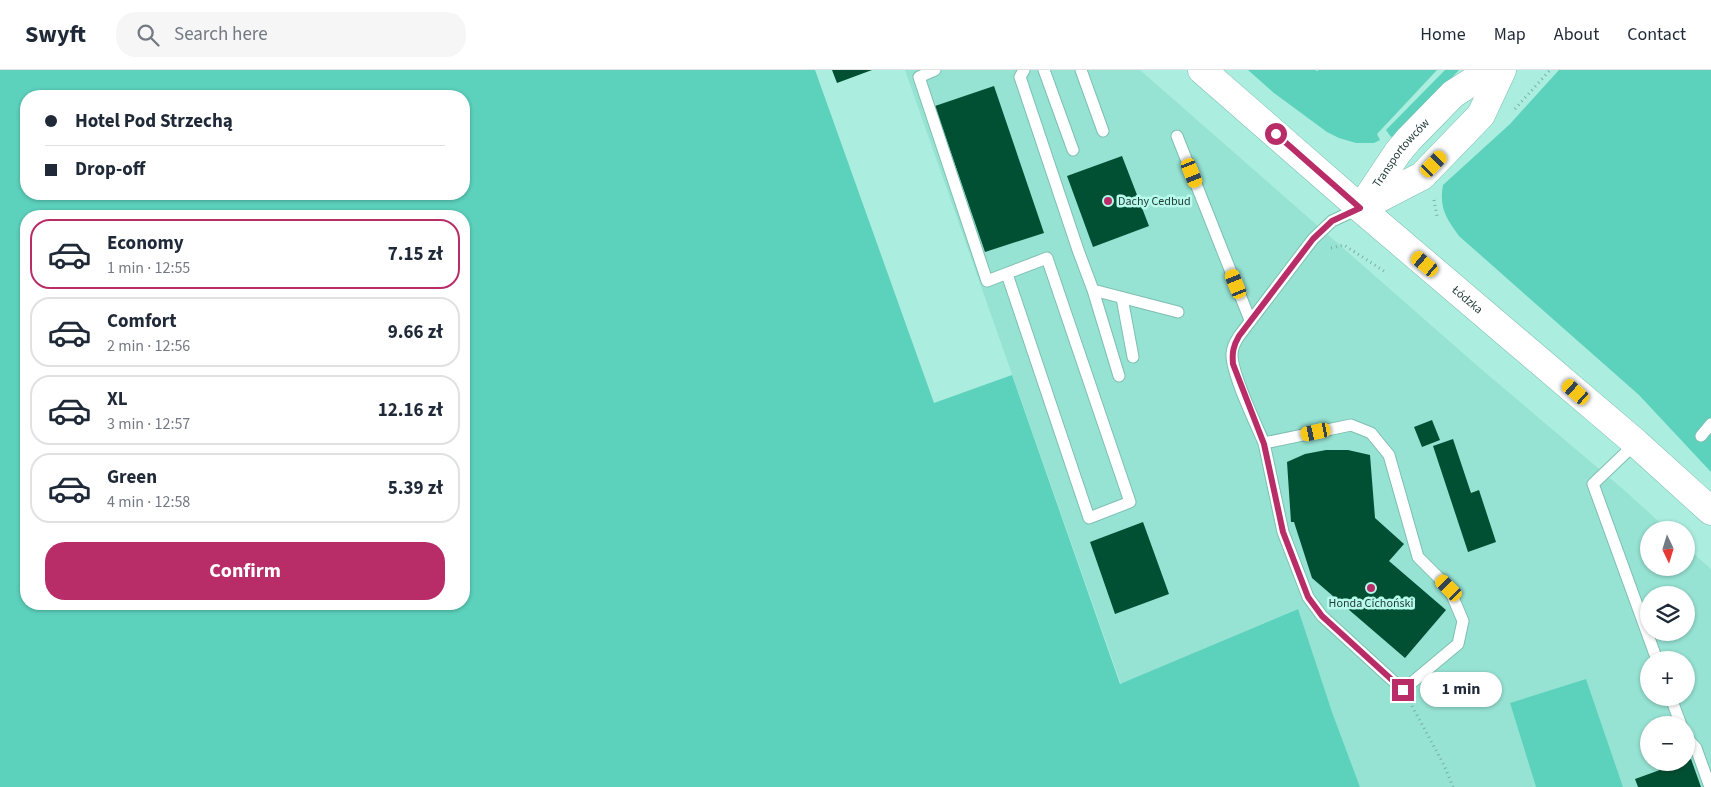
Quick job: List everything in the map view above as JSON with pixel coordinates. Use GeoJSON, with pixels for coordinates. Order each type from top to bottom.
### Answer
{"type":"FeatureCollection","features":[{"type":"Feature","properties":{"kind":"main road","name":"Łódzka"},"geometry":{"type":"LineString","coordinates":[[1202,70],[1360,208],[1636,443],[1711,511]]}},
{"type":"Feature","properties":{"kind":"main road","name":"Transportowców"},"geometry":{"type":"LineString","coordinates":[[1360,208],[1398,152],[1410,139],[1453,94],[1490,70]]}},
{"type":"Feature","properties":{"kind":"main road","name":"Transportowców"},"geometry":{"type":"LineString","coordinates":[[1360,208],[1422,176],[1482,115],[1502,70]]}},
{"type":"Feature","properties":{"kind":"lane"},"geometry":{"type":"LineString","coordinates":[[935,70],[919,77],[987,281],[1047,258],[1130,502],[1089,518],[1007,274]]}},
{"type":"Feature","properties":{"kind":"lane"},"geometry":{"type":"LineString","coordinates":[[1024,70],[1020,77],[1078,250],[1094,290],[1119,376]]}},
{"type":"Feature","properties":{"kind":"lane"},"geometry":{"type":"LineString","coordinates":[[1044,70],[1073,150]]}},
{"type":"Feature","properties":{"kind":"lane"},"geometry":{"type":"LineString","coordinates":[[1081,70],[1103,131]]}},
{"type":"Feature","properties":{"kind":"lane"},"geometry":{"type":"LineString","coordinates":[[1177,136],[1250,320]]}},
{"type":"Feature","properties":{"kind":"lane"},"geometry":{"type":"LineString","coordinates":[[1264,444],[1351,425],[1371,433],[1389,455],[1418,557],[1449,588],[1463,621],[1458,644],[1403,690],[1322,616],[1308,597],[1283,532],[1264,444],[1233,364],[1232,354],[1234,344],[1250,320],[1313,239],[1332,221],[1360,208]]}},
{"type":"Feature","properties":{"kind":"lane"},"geometry":{"type":"LineString","coordinates":[[1094,290],[1178,312]]}},
{"type":"Feature","properties":{"kind":"lane"},"geometry":{"type":"LineString","coordinates":[[1122,298],[1133,357]]}},
{"type":"Feature","properties":{"kind":"lane"},"geometry":{"type":"LineString","coordinates":[[1701,436],[1711,424]]}},
{"type":"Feature","properties":{"kind":"lane"},"geometry":{"type":"LineString","coordinates":[[1636,443],[1593,484],[1654,651]]}},
{"type":"Feature","properties":{"kind":"lane"},"geometry":{"type":"LineString","coordinates":[[1695,747],[1710,787]]}},
{"type":"Feature","properties":{"kind":"path"},"geometry":{"type":"LineString","coordinates":[[1324,249],[1344,245],[1387,273]]}},
{"type":"Feature","properties":{"kind":"path"},"geometry":{"type":"LineString","coordinates":[[1403,690],[1444,765],[1453,787]]}},
{"type":"Feature","properties":{"kind":"shaded area"},"geometry":{"type":"Polygon","coordinates":[[[0,70],[815,70],[934,403],[1012,375],[1120,684],[1298,609],[1332,712],[1360,787],[0,787],[0,70]]]}},
{"type":"Feature","properties":{"kind":"shaded area"},"geometry":{"type":"Polygon","coordinates":[[[905,70],[1140,70],[1481,369],[1624,490],[1658,521],[1640,521],[1640,576],[1695,576],[1695,555],[1711,569],[1711,787],[1623,787],[1586,679],[1510,703],[1536,787],[1360,787],[1297,609],[1121,684],[905,70]]]}},
{"type":"Feature","properties":{"kind":"shaded area"},"geometry":{"type":"Polygon","coordinates":[[[1248,70],[1437,70],[1377,134],[1380,140],[1374,143],[1356,143],[1327,132],[1274,93],[1248,70]]]}},
{"type":"Feature","properties":{"kind":"shaded area"},"geometry":{"type":"Polygon","coordinates":[[[1445,70],[1459,70],[1399,133],[1391,137],[1386,130],[1445,70]]]}},
{"type":"Feature","properties":{"kind":"shaded area"},"geometry":{"type":"Polygon","coordinates":[[[1559,70],[1711,70],[1711,472],[1639,395],[1459,236],[1450,224],[1445,212],[1442,200],[1443,185],[1510,124],[1559,70]]]}},
{"type":"Feature","properties":{"kind":"shaded area"},"geometry":{"type":"Polygon","coordinates":[[[1586,679],[1623,787],[1536,787],[1510,703],[1586,679]]]}},
{"type":"Feature","properties":{"kind":"building"},"geometry":{"type":"Polygon","coordinates":[[[832,70],[872,70],[837,83],[832,70]]]}},
{"type":"Feature","properties":{"kind":"building"},"geometry":{"type":"Polygon","coordinates":[[[994,86],[1044,233],[985,252],[935,106],[994,86]]]}},
{"type":"Feature","properties":{"kind":"building","name":"Dachy Cedbud"},"geometry":{"type":"Polygon","coordinates":[[[1122,156],[1149,226],[1093,247],[1067,176],[1122,156]]]}},
{"type":"Feature","properties":{"kind":"building"},"geometry":{"type":"Polygon","coordinates":[[[1432,420],[1440,440],[1422,447],[1414,427],[1432,420]]]}},
{"type":"Feature","properties":{"kind":"building"},"geometry":{"type":"Polygon","coordinates":[[[1453,439],[1471,493],[1479,490],[1496,542],[1468,552],[1433,446],[1453,439]]]}},
{"type":"Feature","properties":{"kind":"building"},"geometry":{"type":"Polygon","coordinates":[[[1326,450],[1348,450],[1370,455],[1375,518],[1404,544],[1389,561],[1446,610],[1405,658],[1312,578],[1294,522],[1291,522],[1287,462],[1305,454],[1326,450]]]}},
{"type":"Feature","properties":{"kind":"building"},"geometry":{"type":"Polygon","coordinates":[[[1143,522],[1169,594],[1115,614],[1090,542],[1143,522]]]}},
{"type":"Feature","properties":{"kind":"building"},"geometry":{"type":"Polygon","coordinates":[[[1695,770],[1701,787],[1638,787],[1635,779],[1657,771],[1695,770]]]}},
{"type":"Feature","properties":{"kind":"place","name":"Dachy Cedbud"},"geometry":{"type":"Point","coordinates":[1108,201]}},
{"type":"Feature","properties":{"kind":"place","name":"Honda Cichoński"},"geometry":{"type":"Point","coordinates":[1371,588]}},
{"type":"Feature","properties":{"kind":"route"},"geometry":{"type":"LineString","coordinates":[[1276,134],[1360,208],[1332,221],[1313,239],[1239,336],[1234,344],[1233,364],[1264,444],[1283,532],[1308,597],[1322,616],[1403,690]]}}]}
